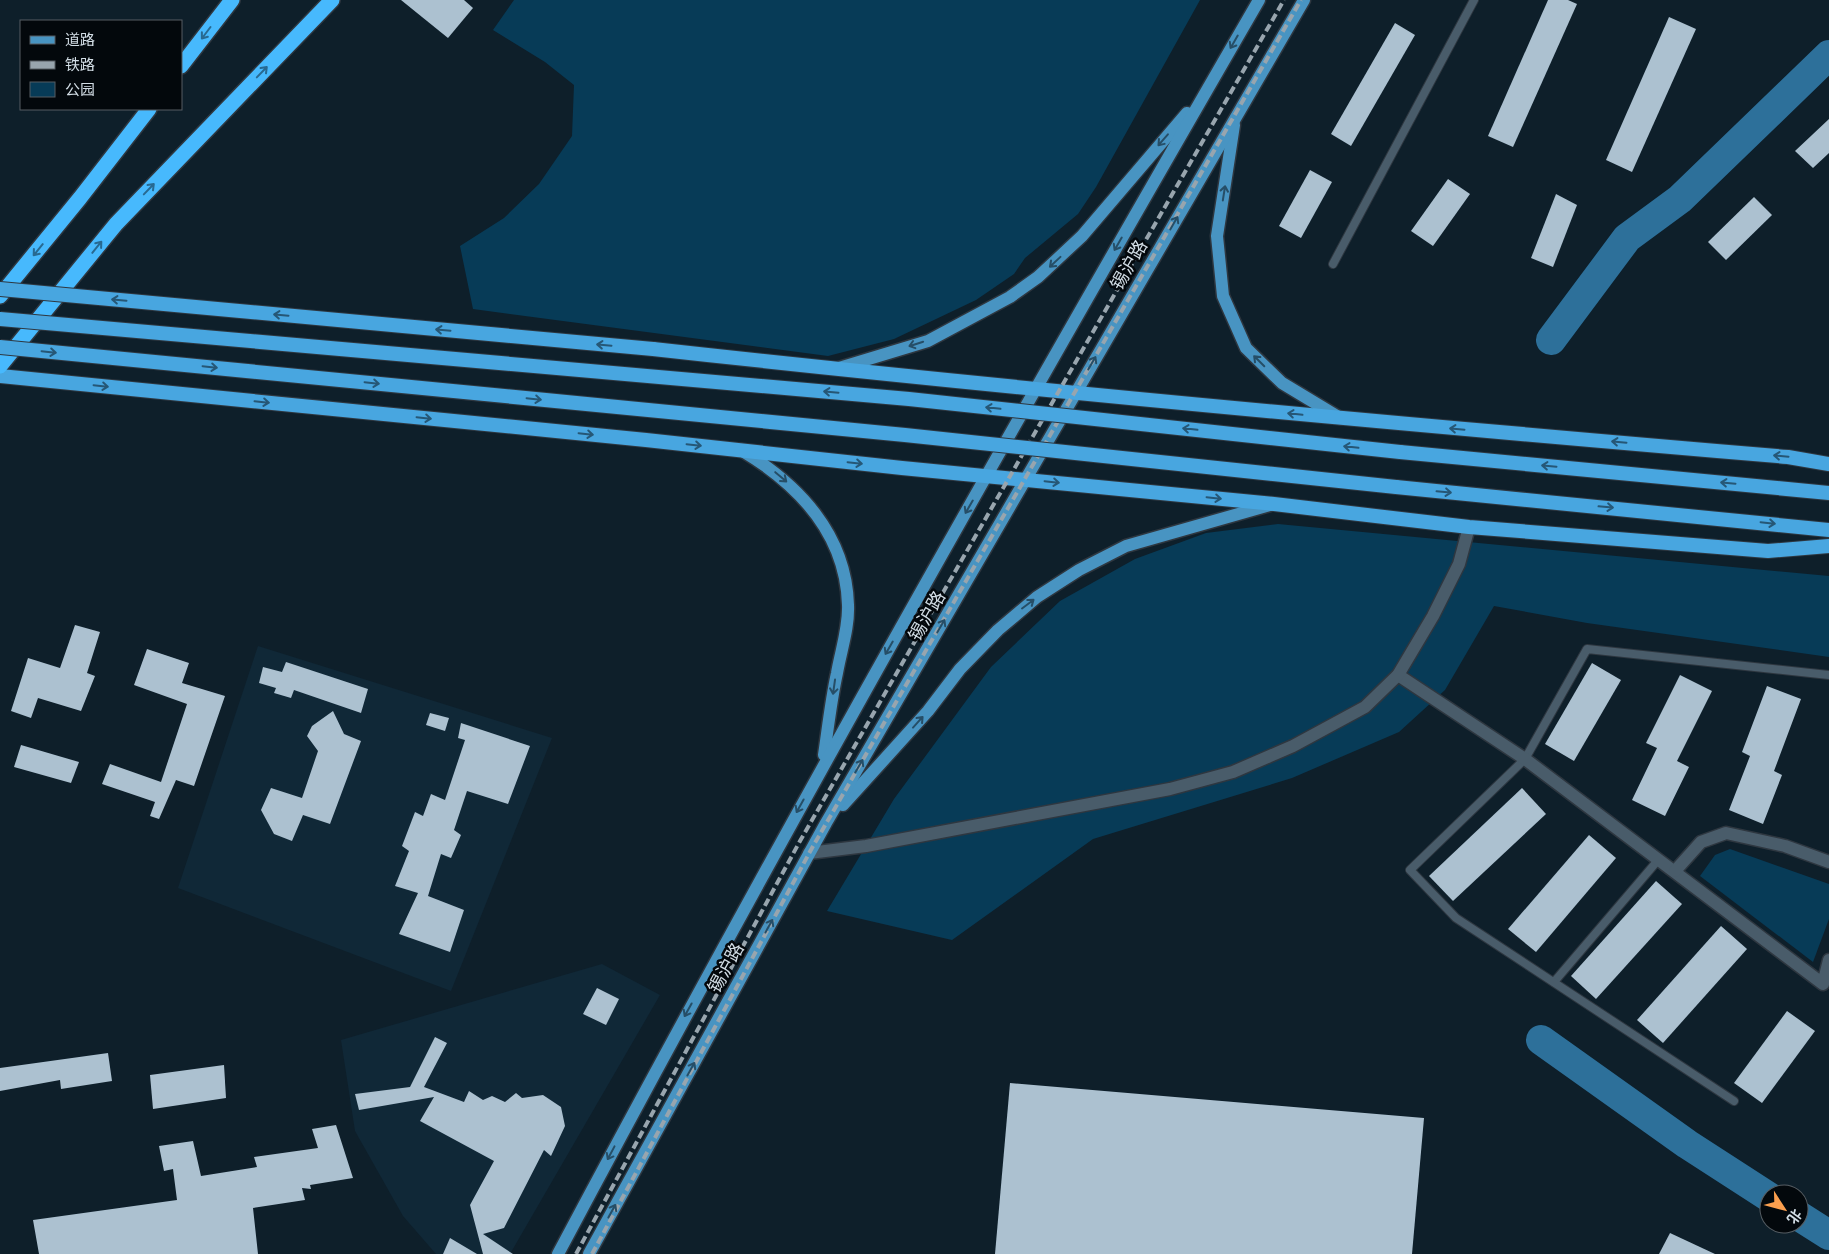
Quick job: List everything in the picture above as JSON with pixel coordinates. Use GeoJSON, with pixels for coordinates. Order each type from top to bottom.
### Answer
{"type":"FeatureCollection","features":[{"type":"Feature","properties":{"kind":"highway"},"geometry":{"type":"LineString","coordinates":[[182,65],[232,0]]}},
{"type":"Feature","properties":{"kind":"highway"},"geometry":{"type":"LineString","coordinates":[[0,366],[116,224],[332,0]]}},
{"type":"Feature","properties":{"kind":"highway"},"geometry":{"type":"LineString","coordinates":[[0,296],[148,110]]}},
{"type":"Feature","properties":{"kind":"highway"},"geometry":{"type":"LineString","coordinates":[[0,289],[653,349],[1034,390],[1075,392],[1342,419],[1788,457],[1829,464]]}},
{"type":"Feature","properties":{"kind":"highway"},"geometry":{"type":"LineString","coordinates":[[0,318],[909,399],[1400,452],[1829,493]]}},
{"type":"Feature","properties":{"kind":"highway"},"geometry":{"type":"LineString","coordinates":[[0,347],[886,433],[1396,487],[1829,530]]}},
{"type":"Feature","properties":{"kind":"highway"},"geometry":{"type":"LineString","coordinates":[[0,376],[1274,504],[1469,527],[1768,551],[1829,546]]}},
{"type":"Feature","properties":{"kind":"main road"},"geometry":{"type":"LineString","coordinates":[[835,369],[928,341],[1001,302],[1038,277],[1082,236],[1206,90],[1259,0]]}},
{"type":"Feature","properties":{"kind":"main road","name":"锡沪路"},"geometry":{"type":"LineString","coordinates":[[589,1254],[826,823],[1027,480],[1075,392],[1304,0]]}},
{"type":"Feature","properties":{"kind":"main road","name":"锡沪路"},"geometry":{"type":"LineString","coordinates":[[558,1254],[823,763],[1206,90]]}},
{"type":"Feature","properties":{"kind":"main road"},"geometry":{"type":"LineString","coordinates":[[1235,116],[1217,236],[1223,296],[1246,348],[1282,383],[1342,419]]}},
{"type":"Feature","properties":{"kind":"main road"},"geometry":{"type":"LineString","coordinates":[[741,450],[769,467],[792,486],[813,509],[830,535],[842,568],[848,605],[845,638],[836,673],[823,763]]}},
{"type":"Feature","properties":{"kind":"main road"},"geometry":{"type":"LineString","coordinates":[[826,823],[928,711],[960,669],[998,630],[1037,597],[1079,570],[1126,546],[1274,504]]}},
{"type":"Feature","properties":{"kind":"street"},"geometry":{"type":"LineString","coordinates":[[810,853],[866,846],[1140,794],[1233,772],[1293,746],[1365,707],[1398,676],[1433,616],[1459,564],[1469,527]]}},
{"type":"Feature","properties":{"kind":"street"},"geometry":{"type":"LineString","coordinates":[[1398,676],[1524,759],[1826,986]]}},
{"type":"Feature","properties":{"kind":"street"},"geometry":{"type":"LineString","coordinates":[[1675,871],[1702,842],[1726,833],[1785,846],[1829,862]]}},
{"type":"Feature","properties":{"kind":"street"},"geometry":{"type":"LineString","coordinates":[[1826,986],[1829,960]]}},
{"type":"Feature","properties":{"kind":"lane"},"geometry":{"type":"LineString","coordinates":[[1333,264],[1474,0]]}},
{"type":"Feature","properties":{"kind":"lane"},"geometry":{"type":"LineString","coordinates":[[1734,1101],[1456,918],[1410,870],[1524,759],[1587,648],[1829,675]]}},
{"type":"Feature","properties":{"kind":"lane"},"geometry":{"type":"LineString","coordinates":[[1554,982],[1659,859]]}},
{"type":"Feature","properties":{"kind":"shaded area"},"geometry":{"type":"Polygon","coordinates":[[[258,646],[552,738],[451,991],[178,888],[258,646]]]}},
{"type":"Feature","properties":{"kind":"shaded area"},"geometry":{"type":"Polygon","coordinates":[[[602,964],[660,995],[510,1254],[436,1254],[403,1216],[355,1131],[341,1040],[602,964]]]}},
{"type":"Feature","properties":{"kind":"green space"},"geometry":{"type":"Polygon","coordinates":[[[514,0],[1200,0],[1096,187],[1078,214],[1025,258],[1014,274],[976,300],[894,339],[828,356],[473,309],[460,246],[504,218],[539,184],[572,136],[574,85],[545,62],[493,30],[514,0]]]}},
{"type":"Feature","properties":{"kind":"green space"},"geometry":{"type":"Polygon","coordinates":[[[1278,524],[1829,576],[1829,657],[1587,623],[1494,606],[1445,690],[1399,732],[1292,778],[1093,839],[952,940],[827,911],[894,799],[991,667],[1060,601],[1135,559],[1206,533],[1278,524]]]}},
{"type":"Feature","properties":{"kind":"green space"},"geometry":{"type":"Polygon","coordinates":[[[1730,849],[1829,884],[1829,919],[1813,962],[1700,876],[1715,855],[1730,849]]]}},
{"type":"Feature","properties":{"kind":"building"},"geometry":{"type":"Polygon","coordinates":[[[401,0],[464,0],[473,8],[448,38],[401,0]]]}},
{"type":"Feature","properties":{"kind":"building"},"geometry":{"type":"Polygon","coordinates":[[[1548,0],[1568,0],[1577,4],[1513,147],[1488,136],[1548,0]]]}},
{"type":"Feature","properties":{"kind":"building"},"geometry":{"type":"Polygon","coordinates":[[[1669,17],[1696,29],[1632,172],[1606,160],[1669,17]]]}},
{"type":"Feature","properties":{"kind":"building"},"geometry":{"type":"Polygon","coordinates":[[[1395,23],[1415,35],[1351,146],[1331,134],[1395,23]]]}},
{"type":"Feature","properties":{"kind":"building"},"geometry":{"type":"Polygon","coordinates":[[[1829,119],[1829,153],[1813,168],[1795,151],[1829,119]]]}},
{"type":"Feature","properties":{"kind":"building"},"geometry":{"type":"Polygon","coordinates":[[[1310,170],[1332,182],[1301,238],[1279,226],[1310,170]]]}},
{"type":"Feature","properties":{"kind":"building"},"geometry":{"type":"Polygon","coordinates":[[[1448,179],[1470,194],[1433,246],[1411,231],[1448,179]]]}},
{"type":"Feature","properties":{"kind":"building"},"geometry":{"type":"Polygon","coordinates":[[[1556,194],[1577,205],[1553,267],[1531,258],[1556,194]]]}},
{"type":"Feature","properties":{"kind":"building"},"geometry":{"type":"Polygon","coordinates":[[[1754,197],[1772,215],[1726,260],[1708,242],[1754,197]]]}},
{"type":"Feature","properties":{"kind":"building"},"geometry":{"type":"Polygon","coordinates":[[[75,625],[100,632],[87,673],[95,676],[81,711],[38,698],[31,718],[11,711],[28,658],[60,668],[75,625]]]}},
{"type":"Feature","properties":{"kind":"building"},"geometry":{"type":"Polygon","coordinates":[[[147,649],[189,663],[182,683],[225,696],[194,786],[176,780],[159,819],[150,816],[155,802],[102,784],[110,764],[161,782],[187,704],[134,685],[147,649]]]}},
{"type":"Feature","properties":{"kind":"building"},"geometry":{"type":"Polygon","coordinates":[[[286,662],[368,689],[361,713],[294,690],[291,698],[274,693],[276,688],[259,683],[263,667],[282,672],[286,662]]]}},
{"type":"Feature","properties":{"kind":"building"},"geometry":{"type":"Polygon","coordinates":[[[1592,663],[1621,680],[1574,761],[1545,744],[1592,663]]]}},
{"type":"Feature","properties":{"kind":"building"},"geometry":{"type":"Polygon","coordinates":[[[1680,675],[1712,691],[1677,761],[1689,767],[1665,816],[1632,800],[1657,748],[1646,743],[1680,675]]]}},
{"type":"Feature","properties":{"kind":"building"},"geometry":{"type":"Polygon","coordinates":[[[1767,686],[1801,699],[1774,771],[1782,775],[1763,824],[1729,810],[1750,756],[1742,752],[1767,686]]]}},
{"type":"Feature","properties":{"kind":"building"},"geometry":{"type":"Polygon","coordinates":[[[333,711],[344,734],[361,741],[330,824],[303,815],[292,841],[274,834],[261,810],[271,788],[302,798],[318,751],[307,736],[312,726],[333,711]]]}},
{"type":"Feature","properties":{"kind":"building"},"geometry":{"type":"Polygon","coordinates":[[[430,713],[449,718],[445,731],[426,725],[430,713]]]}},
{"type":"Feature","properties":{"kind":"building"},"geometry":{"type":"Polygon","coordinates":[[[461,723],[530,746],[508,804],[467,791],[454,830],[461,835],[451,858],[441,854],[428,896],[464,910],[450,952],[399,934],[418,893],[395,886],[409,851],[402,846],[415,812],[423,816],[431,794],[445,800],[465,740],[458,738],[461,723]]]}},
{"type":"Feature","properties":{"kind":"building"},"geometry":{"type":"Polygon","coordinates":[[[21,745],[79,762],[71,783],[14,767],[21,745]]]}},
{"type":"Feature","properties":{"kind":"building"},"geometry":{"type":"Polygon","coordinates":[[[1522,788],[1546,814],[1453,901],[1429,876],[1522,788]]]}},
{"type":"Feature","properties":{"kind":"building"},"geometry":{"type":"Polygon","coordinates":[[[1589,835],[1616,858],[1536,952],[1508,929],[1589,835]]]}},
{"type":"Feature","properties":{"kind":"building"},"geometry":{"type":"Polygon","coordinates":[[[1656,881],[1682,904],[1596,999],[1571,976],[1656,881]]]}},
{"type":"Feature","properties":{"kind":"building"},"geometry":{"type":"Polygon","coordinates":[[[1721,926],[1747,949],[1663,1043],[1637,1020],[1721,926]]]}},
{"type":"Feature","properties":{"kind":"building"},"geometry":{"type":"Polygon","coordinates":[[[597,988],[619,999],[606,1025],[583,1014],[597,988]]]}},
{"type":"Feature","properties":{"kind":"building"},"geometry":{"type":"Polygon","coordinates":[[[1787,1011],[1815,1031],[1762,1103],[1734,1083],[1787,1011]]]}},
{"type":"Feature","properties":{"kind":"building"},"geometry":{"type":"Polygon","coordinates":[[[435,1037],[447,1043],[424,1087],[464,1102],[469,1091],[483,1100],[492,1096],[505,1102],[516,1093],[522,1098],[543,1095],[561,1107],[565,1126],[551,1156],[544,1150],[504,1228],[483,1234],[513,1254],[483,1254],[470,1205],[494,1161],[420,1121],[434,1097],[359,1110],[355,1094],[410,1087],[435,1037]]]}},
{"type":"Feature","properties":{"kind":"building"},"geometry":{"type":"Polygon","coordinates":[[[108,1053],[112,1081],[61,1089],[60,1080],[0,1091],[0,1068],[108,1053]]]}},
{"type":"Feature","properties":{"kind":"building"},"geometry":{"type":"Polygon","coordinates":[[[224,1065],[226,1098],[153,1109],[150,1075],[224,1065]]]}},
{"type":"Feature","properties":{"kind":"building"},"geometry":{"type":"Polygon","coordinates":[[[1010,1083],[1424,1118],[1412,1254],[995,1254],[1010,1083]]]}},
{"type":"Feature","properties":{"kind":"building"},"geometry":{"type":"Polygon","coordinates":[[[336,1125],[353,1178],[310,1185],[311,1189],[302,1188],[305,1200],[253,1208],[258,1254],[39,1254],[33,1220],[177,1200],[173,1169],[164,1171],[159,1146],[193,1141],[201,1176],[257,1167],[254,1157],[318,1148],[312,1129],[336,1125]]]}},
{"type":"Feature","properties":{"kind":"building"},"geometry":{"type":"Polygon","coordinates":[[[1670,1233],[1715,1254],[1659,1254],[1670,1233]]]}},
{"type":"Feature","properties":{"kind":"building"},"geometry":{"type":"Polygon","coordinates":[[[450,1238],[477,1254],[443,1254],[450,1238]]]}},
{"type":"Feature","properties":{"kind":"waterway"},"geometry":{"type":"LineString","coordinates":[[1551,340],[1627,238],[1680,199],[1829,55]]}},
{"type":"Feature","properties":{"kind":"waterway"},"geometry":{"type":"LineString","coordinates":[[1541,1040],[1687,1144],[1759,1191]]}},
{"type":"Feature","properties":{"kind":"waterway"},"geometry":{"type":"LineString","coordinates":[[1809,1222],[1829,1235]]}},
{"type":"Feature","properties":{"kind":"railway"},"geometry":{"type":"LineString","coordinates":[[576,1254],[800,841],[1284,0]]}},
{"type":"Feature","properties":{"kind":"railway"},"geometry":{"type":"LineString","coordinates":[[592,1254],[812,848],[1301,0]]}}]}
